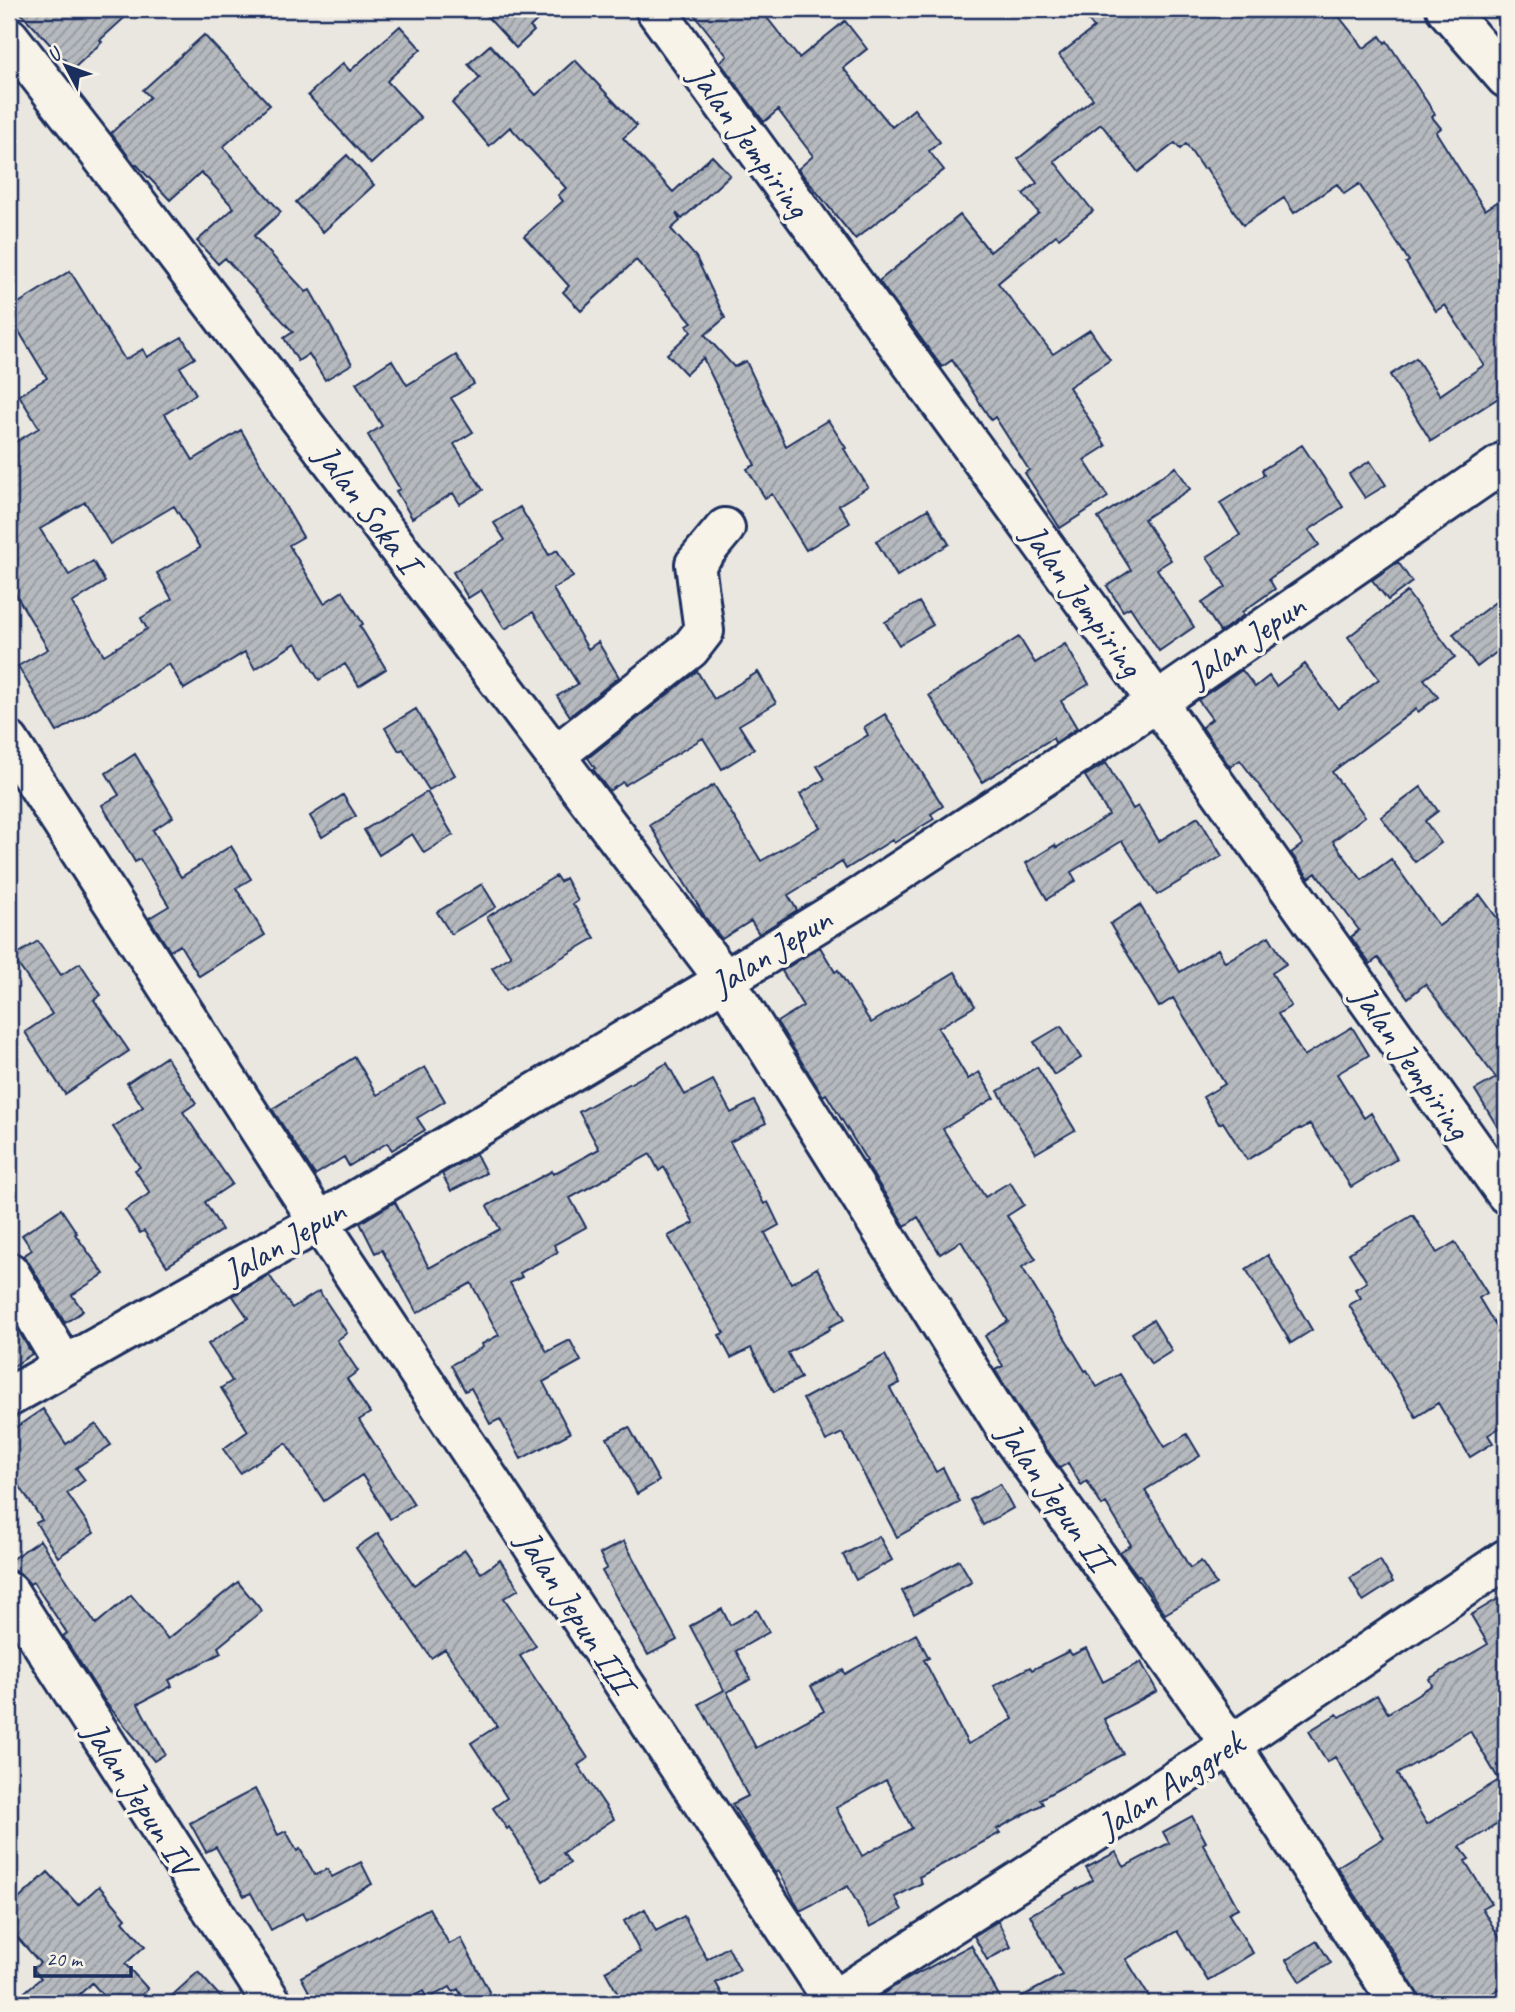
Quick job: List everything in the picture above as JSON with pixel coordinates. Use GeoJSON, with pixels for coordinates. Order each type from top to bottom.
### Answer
{"type":"FeatureCollection","features":[{"type":"Feature","properties":{"kind":"street","name":"Jalan Jempiring"},"geometry":{"type":"LineString","coordinates":[[654,9],[1157,702],[1506,1195]]}},
{"type":"Feature","properties":{"kind":"street"},"geometry":{"type":"LineString","coordinates":[[1449,10],[1506,78]]}},
{"type":"Feature","properties":{"kind":"street","name":"Jalan Soka I"},"geometry":{"type":"LineString","coordinates":[[9,37],[725,980]]}},
{"type":"Feature","properties":{"kind":"street","name":"Jalan Jepun"},"geometry":{"type":"LineString","coordinates":[[9,1398],[319,1222],[865,894],[1157,702],[1506,461]]}},
{"type":"Feature","properties":{"kind":"street"},"geometry":{"type":"LineString","coordinates":[[556,755],[690,649],[704,631],[695,564],[724,528]]}},
{"type":"Feature","properties":{"kind":"street","name":"Jalan Jepun III"},"geometry":{"type":"LineString","coordinates":[[9,741],[319,1222],[833,2002]]}},
{"type":"Feature","properties":{"kind":"street","name":"Jalan Jepun II"},"geometry":{"type":"LineString","coordinates":[[725,980],[1012,1438],[1231,1745],[1399,2003]]}},
{"type":"Feature","properties":{"kind":"street"},"geometry":{"type":"LineString","coordinates":[[9,1272],[64,1365]]}},
{"type":"Feature","properties":{"kind":"street","name":"Jalan Anggrek"},"geometry":{"type":"LineString","coordinates":[[833,2002],[1231,1745],[1506,1559]]}},
{"type":"Feature","properties":{"kind":"street","name":"Jalan Jepun IV"},"geometry":{"type":"LineString","coordinates":[[9,1592],[272,2003]]}},
{"type":"Feature","properties":{"kind":"building"},"geometry":{"type":"Polygon","coordinates":[[[17,9],[134,9],[73,69],[17,9]]]}},
{"type":"Feature","properties":{"kind":"building"},"geometry":{"type":"Polygon","coordinates":[[[480,9],[549,9],[530,27],[534,31],[516,48],[480,9]]]}},
{"type":"Feature","properties":{"kind":"building"},"geometry":{"type":"Polygon","coordinates":[[[690,9],[760,9],[799,58],[845,21],[867,49],[843,68],[892,127],[914,109],[940,142],[929,151],[944,170],[855,239],[798,169],[813,156],[778,110],[764,122],[720,62],[727,56],[690,9]]]}},
{"type":"Feature","properties":{"kind":"building"},"geometry":{"type":"Polygon","coordinates":[[[1079,9],[1333,9],[1364,48],[1380,36],[1385,43],[1387,41],[1435,114],[1432,117],[1441,128],[1436,132],[1485,210],[1506,196],[1506,400],[1503,395],[1431,441],[1390,375],[1416,358],[1440,395],[1484,365],[1445,305],[1436,311],[1406,263],[1409,261],[1359,184],[1344,194],[1337,184],[1294,213],[1284,198],[1243,225],[1206,168],[1203,169],[1186,144],[1180,149],[1175,143],[1138,172],[1101,124],[1054,161],[1093,211],[1059,238],[1056,235],[998,283],[1053,354],[1090,330],[1110,360],[1069,387],[1106,446],[1084,460],[1108,497],[1060,528],[1025,473],[1029,470],[995,417],[991,420],[952,360],[942,367],[879,281],[960,215],[990,252],[1039,213],[1023,194],[1037,183],[1018,159],[1093,99],[1059,55],[1094,28],[1079,9]]]}},
{"type":"Feature","properties":{"kind":"building"},"geometry":{"type":"Polygon","coordinates":[[[400,26],[421,49],[387,81],[421,118],[371,164],[308,95],[343,63],[350,71],[400,26]]]}},
{"type":"Feature","properties":{"kind":"building"},"geometry":{"type":"Polygon","coordinates":[[[204,35],[270,105],[223,147],[281,212],[254,236],[306,292],[310,290],[352,364],[325,380],[309,354],[298,361],[284,338],[293,332],[225,258],[218,264],[197,241],[234,208],[201,172],[170,200],[135,165],[111,133],[150,97],[143,90],[204,35]]]}},
{"type":"Feature","properties":{"kind":"building"},"geometry":{"type":"Polygon","coordinates":[[[490,45],[536,95],[575,60],[637,126],[623,138],[673,192],[712,156],[730,175],[682,219],[676,213],[680,221],[671,229],[696,257],[725,318],[705,335],[734,367],[746,361],[786,446],[828,420],[868,487],[839,505],[850,523],[806,550],[772,494],[765,498],[747,469],[755,465],[703,358],[686,374],[667,354],[691,332],[687,325],[692,322],[636,260],[581,311],[563,292],[569,286],[524,236],[563,201],[558,195],[566,188],[510,127],[489,146],[452,103],[480,78],[468,64],[490,45]]]}},
{"type":"Feature","properties":{"kind":"building"},"geometry":{"type":"Polygon","coordinates":[[[347,155],[374,185],[323,232],[296,202],[347,155]]]}},
{"type":"Feature","properties":{"kind":"building"},"geometry":{"type":"Polygon","coordinates":[[[70,271],[125,360],[143,349],[147,357],[182,337],[195,358],[180,367],[196,394],[165,414],[193,460],[241,430],[303,537],[289,545],[324,603],[343,591],[386,669],[359,686],[345,664],[319,680],[296,643],[255,669],[245,652],[184,689],[169,664],[57,732],[18,666],[48,649],[9,583],[9,446],[39,428],[19,395],[47,378],[9,315],[9,309],[70,271]],[[85,502],[40,529],[69,575],[93,561],[105,582],[72,603],[104,655],[147,629],[141,618],[172,599],[157,573],[200,548],[174,506],[110,544],[85,502]]]}},
{"type":"Feature","properties":{"kind":"building"},"geometry":{"type":"Polygon","coordinates":[[[456,355],[474,384],[451,398],[473,432],[454,444],[483,490],[460,504],[453,493],[412,518],[396,491],[400,489],[368,435],[382,426],[356,383],[392,360],[407,385],[456,355]]]}},
{"type":"Feature","properties":{"kind":"building"},"geometry":{"type":"Polygon","coordinates":[[[1302,445],[1343,507],[1309,530],[1319,545],[1269,579],[1275,589],[1242,612],[1244,615],[1220,632],[1202,603],[1226,587],[1207,557],[1240,535],[1220,503],[1264,475],[1262,470],[1302,445]]]}},
{"type":"Feature","properties":{"kind":"building"},"geometry":{"type":"Polygon","coordinates":[[[1370,461],[1386,485],[1365,498],[1349,474],[1370,461]]]}},
{"type":"Feature","properties":{"kind":"building"},"geometry":{"type":"Polygon","coordinates":[[[1176,467],[1190,489],[1144,519],[1171,560],[1157,569],[1194,627],[1159,651],[1130,607],[1123,611],[1107,586],[1131,570],[1098,518],[1176,467]]]}},
{"type":"Feature","properties":{"kind":"building"},"geometry":{"type":"Polygon","coordinates":[[[520,507],[549,555],[557,550],[573,577],[553,589],[588,649],[598,642],[619,677],[570,716],[557,696],[578,684],[533,612],[505,629],[481,590],[468,598],[453,572],[505,540],[494,523],[520,507]]]}},
{"type":"Feature","properties":{"kind":"building"},"geometry":{"type":"Polygon","coordinates":[[[928,509],[949,544],[897,576],[876,541],[928,509]]]}},
{"type":"Feature","properties":{"kind":"building"},"geometry":{"type":"Polygon","coordinates":[[[1398,562],[1412,582],[1388,600],[1372,580],[1398,562]]]}},
{"type":"Feature","properties":{"kind":"building"},"geometry":{"type":"Polygon","coordinates":[[[1407,592],[1455,657],[1424,679],[1438,697],[1418,712],[1416,709],[1332,772],[1365,816],[1333,841],[1362,880],[1391,859],[1439,926],[1480,895],[1506,930],[1506,1141],[1475,1090],[1496,1078],[1425,984],[1408,998],[1378,958],[1370,964],[1351,937],[1359,930],[1316,873],[1309,878],[1291,853],[1303,844],[1240,760],[1230,767],[1202,727],[1212,719],[1198,700],[1242,670],[1255,687],[1269,676],[1276,686],[1305,664],[1338,709],[1379,679],[1348,637],[1407,592]]]}},
{"type":"Feature","properties":{"kind":"building"},"geometry":{"type":"Polygon","coordinates":[[[1506,594],[1506,645],[1477,667],[1453,634],[1506,594]]]}},
{"type":"Feature","properties":{"kind":"building"},"geometry":{"type":"Polygon","coordinates":[[[919,602],[933,625],[899,645],[885,622],[919,602]]]}},
{"type":"Feature","properties":{"kind":"building"},"geometry":{"type":"Polygon","coordinates":[[[1019,637],[1035,663],[1065,644],[1089,684],[1061,701],[1077,728],[1055,743],[1053,738],[982,782],[929,695],[1019,637]]]}},
{"type":"Feature","properties":{"kind":"building"},"geometry":{"type":"Polygon","coordinates":[[[697,671],[714,699],[758,672],[776,703],[739,725],[754,749],[722,769],[703,738],[625,785],[623,782],[609,791],[588,758],[697,671]]]}},
{"type":"Feature","properties":{"kind":"building"},"geometry":{"type":"Polygon","coordinates":[[[416,709],[455,775],[429,790],[403,749],[399,751],[385,728],[416,709]]]}},
{"type":"Feature","properties":{"kind":"building"},"geometry":{"type":"Polygon","coordinates":[[[885,714],[943,806],[931,814],[934,819],[894,843],[892,840],[846,869],[842,862],[788,895],[797,910],[759,934],[751,921],[722,939],[705,917],[650,825],[714,785],[761,861],[820,827],[800,794],[825,779],[817,766],[868,735],[864,727],[885,714]]]}},
{"type":"Feature","properties":{"kind":"building"},"geometry":{"type":"Polygon","coordinates":[[[135,754],[173,817],[153,830],[181,877],[231,846],[251,879],[236,888],[265,935],[199,976],[180,945],[170,951],[149,918],[169,906],[140,859],[135,862],[102,805],[119,795],[106,773],[135,754]]]}},
{"type":"Feature","properties":{"kind":"building"},"geometry":{"type":"Polygon","coordinates":[[[1106,763],[1133,809],[1138,806],[1159,841],[1198,817],[1222,856],[1157,895],[1122,841],[1071,872],[1076,881],[1047,899],[1026,863],[1109,815],[1085,776],[1106,763]]]}},
{"type":"Feature","properties":{"kind":"building"},"geometry":{"type":"Polygon","coordinates":[[[1421,787],[1438,811],[1425,821],[1441,843],[1415,862],[1381,817],[1421,787]]]}},
{"type":"Feature","properties":{"kind":"building"},"geometry":{"type":"Polygon","coordinates":[[[427,792],[453,835],[424,853],[412,834],[379,855],[364,830],[427,792]]]}},
{"type":"Feature","properties":{"kind":"building"},"geometry":{"type":"Polygon","coordinates":[[[343,795],[356,816],[322,837],[310,816],[343,795]]]}},
{"type":"Feature","properties":{"kind":"building"},"geometry":{"type":"Polygon","coordinates":[[[556,876],[560,882],[565,878],[578,901],[573,904],[595,938],[506,990],[492,968],[511,956],[487,917],[556,876]]]}},
{"type":"Feature","properties":{"kind":"building"},"geometry":{"type":"Polygon","coordinates":[[[482,884],[496,907],[451,934],[437,912],[482,884]]]}},
{"type":"Feature","properties":{"kind":"building"},"geometry":{"type":"Polygon","coordinates":[[[1140,905],[1180,972],[1218,949],[1225,962],[1269,936],[1286,964],[1272,973],[1291,1006],[1278,1014],[1304,1056],[1352,1027],[1369,1055],[1337,1074],[1364,1118],[1371,1113],[1397,1159],[1351,1187],[1310,1124],[1247,1160],[1223,1122],[1219,1124],[1203,1097],[1225,1084],[1173,998],[1159,1007],[1110,924],[1140,905]]]}},
{"type":"Feature","properties":{"kind":"building"},"geometry":{"type":"Polygon","coordinates":[[[38,941],[61,975],[80,963],[101,995],[94,1000],[129,1051],[65,1094],[25,1032],[52,1014],[13,957],[38,941]]]}},
{"type":"Feature","properties":{"kind":"building"},"geometry":{"type":"Polygon","coordinates":[[[820,947],[835,972],[838,970],[871,1023],[955,972],[975,1006],[938,1028],[968,1079],[979,1072],[994,1098],[943,1129],[985,1197],[1010,1182],[1024,1205],[1007,1216],[1036,1259],[1022,1267],[1097,1387],[1120,1374],[1165,1447],[1187,1434],[1200,1456],[1145,1490],[1190,1568],[1201,1561],[1216,1584],[1165,1614],[1120,1552],[1131,1545],[1106,1503],[1102,1506],[1087,1481],[1081,1485],[1068,1463],[1060,1468],[995,1370],[1003,1366],[985,1336],[1008,1321],[961,1241],[940,1254],[918,1217],[905,1226],[826,1094],[823,1096],[777,1022],[803,1006],[782,971],[820,947]]]}},
{"type":"Feature","properties":{"kind":"building"},"geometry":{"type":"Polygon","coordinates":[[[1061,1026],[1081,1058],[1054,1075],[1034,1042],[1061,1026]]]}},
{"type":"Feature","properties":{"kind":"building"},"geometry":{"type":"Polygon","coordinates":[[[166,1057],[196,1103],[183,1112],[232,1184],[205,1202],[222,1230],[167,1266],[144,1231],[140,1233],[125,1210],[150,1193],[135,1170],[140,1167],[113,1127],[143,1107],[127,1083],[166,1057]]]}},
{"type":"Feature","properties":{"kind":"building"},"geometry":{"type":"Polygon","coordinates":[[[355,1057],[377,1095],[425,1067],[445,1101],[417,1118],[425,1130],[392,1150],[387,1143],[349,1166],[344,1157],[315,1175],[272,1109],[355,1057]]]}},
{"type":"Feature","properties":{"kind":"building"},"geometry":{"type":"Polygon","coordinates":[[[667,1063],[685,1095],[713,1080],[731,1113],[754,1101],[766,1123],[730,1142],[764,1204],[768,1202],[779,1225],[765,1233],[791,1283],[817,1268],[845,1319],[788,1353],[801,1378],[774,1392],[751,1348],[731,1358],[719,1335],[724,1333],[668,1236],[694,1223],[664,1167],[659,1171],[650,1154],[570,1198],[586,1227],[554,1245],[558,1252],[520,1273],[522,1277],[510,1283],[547,1352],[570,1340],[581,1361],[543,1382],[570,1433],[521,1459],[500,1419],[490,1424],[471,1388],[465,1391],[451,1365],[499,1335],[471,1283],[417,1313],[382,1250],[375,1253],[360,1223],[395,1202],[429,1268],[500,1229],[487,1206],[599,1149],[579,1112],[667,1063]]]}},
{"type":"Feature","properties":{"kind":"building"},"geometry":{"type":"Polygon","coordinates":[[[1037,1067],[1075,1130],[1036,1153],[998,1091],[1037,1067]]]}},
{"type":"Feature","properties":{"kind":"building"},"geometry":{"type":"Polygon","coordinates":[[[476,1154],[486,1173],[451,1191],[442,1174],[476,1154]]]}},
{"type":"Feature","properties":{"kind":"building"},"geometry":{"type":"Polygon","coordinates":[[[61,1209],[77,1233],[75,1234],[104,1274],[72,1295],[83,1311],[65,1323],[23,1256],[32,1250],[22,1235],[61,1209]]]}},
{"type":"Feature","properties":{"kind":"building"},"geometry":{"type":"Polygon","coordinates":[[[1413,1215],[1437,1253],[1455,1242],[1487,1293],[1479,1298],[1506,1343],[1506,1424],[1488,1435],[1493,1443],[1470,1457],[1438,1403],[1416,1417],[1349,1305],[1361,1298],[1355,1289],[1367,1282],[1349,1253],[1413,1215]]]}},
{"type":"Feature","properties":{"kind":"building"},"geometry":{"type":"Polygon","coordinates":[[[1268,1255],[1312,1330],[1291,1343],[1246,1269],[1268,1255]]]}},
{"type":"Feature","properties":{"kind":"building"},"geometry":{"type":"Polygon","coordinates":[[[269,1275],[292,1308],[319,1291],[347,1333],[337,1340],[358,1371],[347,1379],[370,1413],[359,1420],[414,1504],[390,1519],[362,1475],[324,1501],[286,1443],[240,1473],[223,1449],[248,1431],[221,1388],[232,1381],[208,1344],[248,1318],[233,1296],[269,1275]]]}},
{"type":"Feature","properties":{"kind":"building"},"geometry":{"type":"Polygon","coordinates":[[[9,1317],[32,1354],[9,1369],[9,1317]]]}},
{"type":"Feature","properties":{"kind":"building"},"geometry":{"type":"Polygon","coordinates":[[[1153,1320],[1172,1351],[1151,1364],[1132,1333],[1153,1320]]]}},
{"type":"Feature","properties":{"kind":"building"},"geometry":{"type":"Polygon","coordinates":[[[885,1355],[900,1383],[890,1388],[936,1472],[943,1468],[960,1502],[897,1537],[842,1433],[826,1441],[803,1399],[885,1355]]]}},
{"type":"Feature","properties":{"kind":"building"},"geometry":{"type":"Polygon","coordinates":[[[43,1409],[66,1444],[96,1424],[111,1445],[76,1468],[85,1480],[67,1493],[94,1533],[58,1557],[36,1523],[42,1520],[9,1470],[9,1432],[43,1409]]]}},
{"type":"Feature","properties":{"kind":"building"},"geometry":{"type":"Polygon","coordinates":[[[629,1427],[659,1481],[637,1494],[607,1438],[629,1427]]]}},
{"type":"Feature","properties":{"kind":"building"},"geometry":{"type":"Polygon","coordinates":[[[1000,1484],[1013,1508],[983,1525],[970,1500],[1000,1484]]]}},
{"type":"Feature","properties":{"kind":"building"},"geometry":{"type":"Polygon","coordinates":[[[378,1533],[414,1585],[465,1550],[481,1573],[500,1560],[519,1589],[504,1598],[536,1646],[520,1656],[588,1758],[578,1765],[614,1819],[563,1853],[570,1863],[543,1881],[509,1827],[507,1829],[493,1808],[507,1798],[471,1743],[497,1726],[445,1649],[431,1658],[356,1548],[378,1533]]]}},
{"type":"Feature","properties":{"kind":"building"},"geometry":{"type":"Polygon","coordinates":[[[879,1536],[892,1560],[856,1580],[843,1555],[879,1536]]]}},
{"type":"Feature","properties":{"kind":"building"},"geometry":{"type":"Polygon","coordinates":[[[40,1540],[96,1624],[131,1595],[168,1639],[238,1582],[262,1611],[218,1647],[221,1653],[169,1680],[172,1686],[138,1704],[165,1754],[154,1761],[106,1703],[63,1636],[67,1633],[33,1582],[30,1584],[20,1573],[9,1569],[9,1561],[40,1540]]]}},
{"type":"Feature","properties":{"kind":"building"},"geometry":{"type":"Polygon","coordinates":[[[624,1541],[677,1640],[648,1655],[602,1571],[607,1568],[600,1554],[624,1541]]]}},
{"type":"Feature","properties":{"kind":"building"},"geometry":{"type":"Polygon","coordinates":[[[959,1560],[972,1582],[914,1614],[902,1591],[959,1560]]]}},
{"type":"Feature","properties":{"kind":"building"},"geometry":{"type":"Polygon","coordinates":[[[1380,1560],[1393,1582],[1363,1601],[1350,1578],[1380,1560]]]}},
{"type":"Feature","properties":{"kind":"building"},"geometry":{"type":"Polygon","coordinates":[[[1506,1594],[1506,1819],[1460,1847],[1469,1859],[1465,1861],[1491,1903],[1482,1908],[1506,1948],[1506,1985],[1476,2003],[1423,2003],[1337,1867],[1384,1838],[1335,1757],[1327,1762],[1309,1731],[1337,1714],[1340,1717],[1377,1695],[1388,1713],[1432,1685],[1429,1679],[1488,1644],[1471,1615],[1506,1594]],[[1470,1731],[1397,1774],[1427,1824],[1499,1780],[1470,1731]]]}},
{"type":"Feature","properties":{"kind":"building"},"geometry":{"type":"Polygon","coordinates":[[[722,1609],[730,1625],[757,1610],[769,1632],[736,1651],[751,1679],[727,1692],[756,1748],[824,1711],[811,1686],[843,1670],[845,1674],[916,1634],[929,1658],[924,1660],[968,1744],[1013,1719],[994,1686],[1069,1651],[1072,1655],[1086,1648],[1103,1682],[1141,1662],[1157,1691],[1104,1719],[1123,1754],[1040,1799],[1043,1804],[997,1829],[1000,1833],[919,1877],[922,1883],[895,1897],[902,1910],[870,1927],[848,1886],[800,1911],[779,1871],[775,1873],[732,1804],[748,1796],[699,1704],[724,1690],[690,1626],[722,1609]],[[886,1780],[836,1808],[862,1856],[912,1828],[886,1780]]]}},
{"type":"Feature","properties":{"kind":"building"},"geometry":{"type":"Polygon","coordinates":[[[255,1789],[278,1835],[286,1831],[315,1875],[327,1869],[332,1877],[361,1862],[372,1884],[306,1920],[302,1913],[271,1930],[251,1893],[244,1896],[216,1847],[206,1852],[190,1823],[255,1789]]]}},
{"type":"Feature","properties":{"kind":"building"},"geometry":{"type":"Polygon","coordinates":[[[1192,1816],[1206,1842],[1203,1844],[1238,1908],[1228,1913],[1253,1953],[1208,1981],[1177,1931],[1126,1959],[1153,2003],[1010,2003],[1062,1975],[1030,1915],[1093,1880],[1086,1868],[1116,1852],[1124,1867],[1169,1843],[1163,1832],[1192,1816]]]}},
{"type":"Feature","properties":{"kind":"building"},"geometry":{"type":"Polygon","coordinates":[[[48,1872],[78,1905],[99,1886],[126,1918],[123,1921],[145,1946],[125,1964],[148,1989],[132,2003],[110,2003],[92,1983],[70,2003],[12,2003],[41,1978],[33,1969],[40,1963],[9,1928],[9,1908],[48,1872]]]}},
{"type":"Feature","properties":{"kind":"building"},"geometry":{"type":"Polygon","coordinates":[[[429,1908],[449,1944],[461,1938],[495,2003],[466,2003],[458,1989],[453,1992],[450,1987],[427,1999],[423,1991],[401,2003],[315,2003],[301,1977],[429,1908]]]}},
{"type":"Feature","properties":{"kind":"building"},"geometry":{"type":"Polygon","coordinates":[[[645,1909],[656,1931],[684,1916],[707,1959],[728,1947],[740,1970],[716,1983],[727,2003],[623,2003],[605,1971],[640,1952],[624,1921],[645,1909]]]}},
{"type":"Feature","properties":{"kind":"building"},"geometry":{"type":"Polygon","coordinates":[[[998,1921],[1011,1947],[987,1960],[974,1936],[998,1921]]]}},
{"type":"Feature","properties":{"kind":"building"},"geometry":{"type":"Polygon","coordinates":[[[1317,1941],[1331,1963],[1300,1982],[1286,1960],[1317,1941]]]}},
{"type":"Feature","properties":{"kind":"building"},"geometry":{"type":"Polygon","coordinates":[[[971,1945],[1003,2003],[869,2003],[898,1984],[971,1945]]]}},
{"type":"Feature","properties":{"kind":"building"},"geometry":{"type":"Polygon","coordinates":[[[198,1972],[226,2003],[164,2003],[198,1972]]]}}]}
